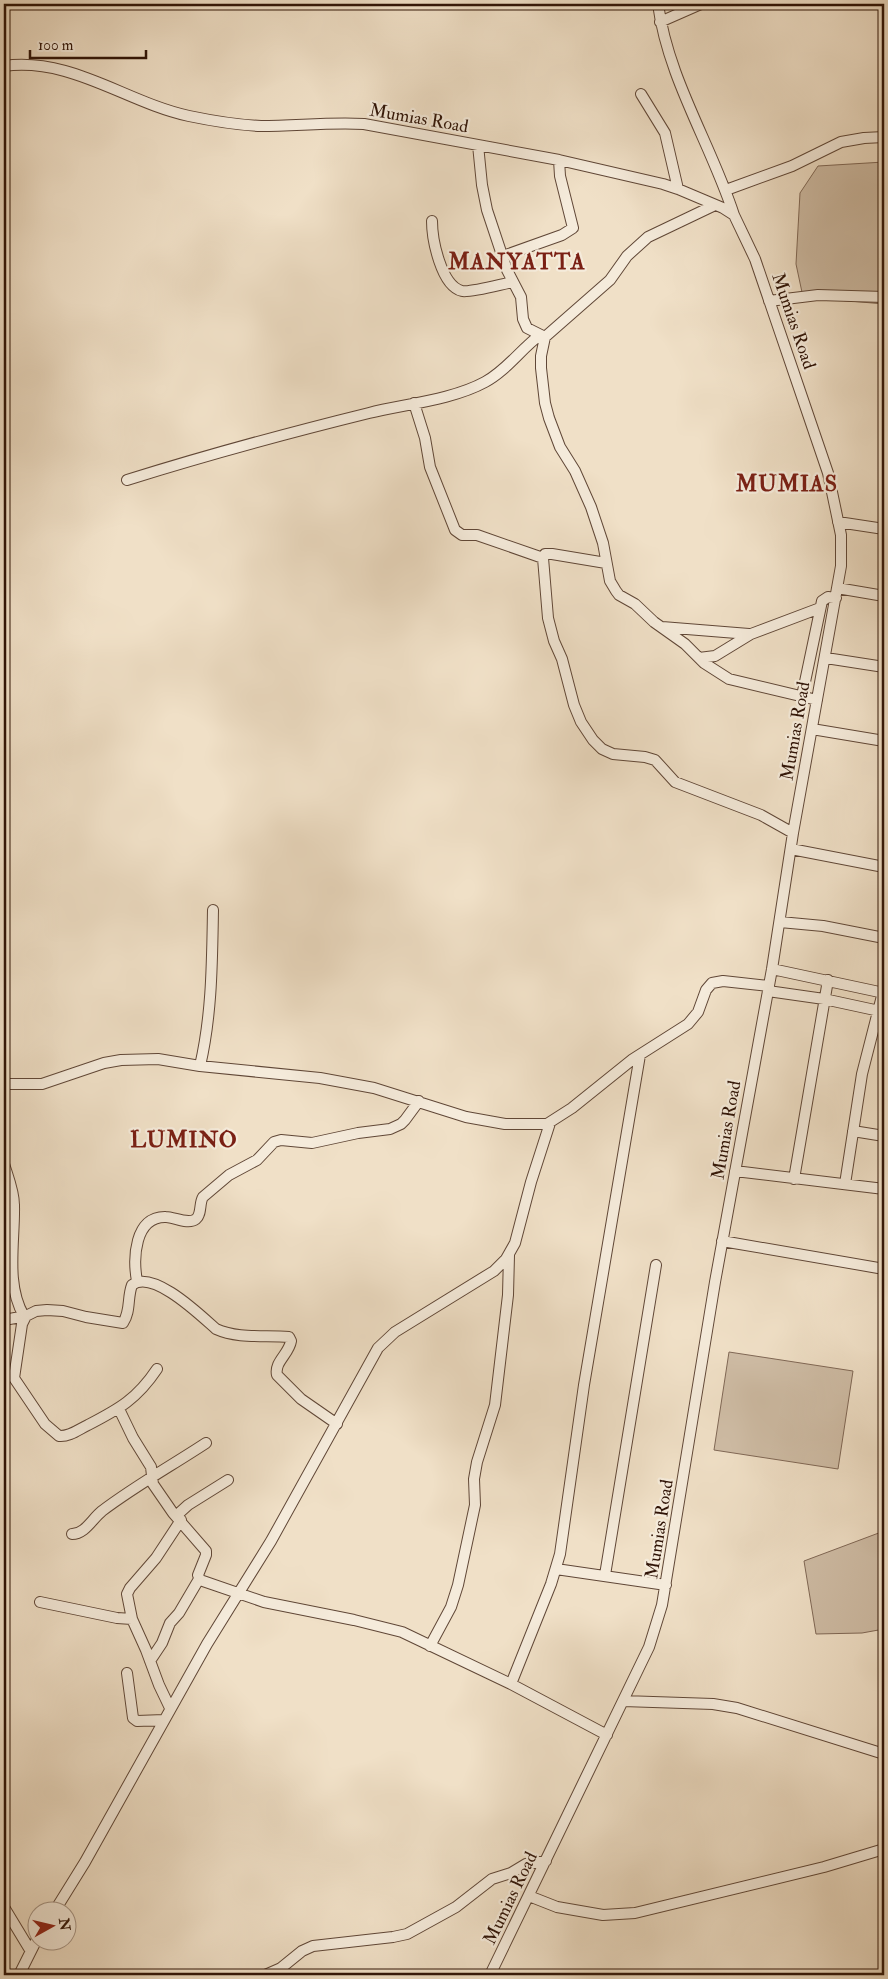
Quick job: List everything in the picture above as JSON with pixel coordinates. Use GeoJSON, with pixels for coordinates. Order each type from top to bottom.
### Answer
{"type":"FeatureCollection","features":[{"type":"Feature","properties":{"kind":"street"},"geometry":{"type":"LineString","coordinates":[[658,4],[660,22],[679,82],[726,190],[734,215]]}},
{"type":"Feature","properties":{"kind":"street"},"geometry":{"type":"LineString","coordinates":[[660,22],[701,4]]}},
{"type":"Feature","properties":{"kind":"street","name":"Mumias Road"},"geometry":{"type":"LineString","coordinates":[[4,66],[27,64],[66,70],[162,108],[211,120],[261,126],[337,123],[364,124],[559,160],[678,188],[715,205],[734,215],[755,259],[828,473],[838,522],[841,553],[837,593],[793,833],[772,969],[722,1241],[666,1585],[657,1626],[607,1735],[490,1975]]}},
{"type":"Feature","properties":{"kind":"street"},"geometry":{"type":"LineString","coordinates":[[641,94],[665,134],[678,188]]}},
{"type":"Feature","properties":{"kind":"street"},"geometry":{"type":"LineString","coordinates":[[726,190],[792,166],[842,142],[884,137]]}},
{"type":"Feature","properties":{"kind":"street"},"geometry":{"type":"LineString","coordinates":[[478,145],[484,198],[503,256],[521,298],[523,319],[527,328],[543,336]]}},
{"type":"Feature","properties":{"kind":"street"},"geometry":{"type":"LineString","coordinates":[[503,256],[562,235],[573,228],[574,224],[560,176],[559,160]]}},
{"type":"Feature","properties":{"kind":"street"},"geometry":{"type":"LineString","coordinates":[[128,480],[234,448],[459,392],[486,382],[610,280],[627,256],[648,237],[715,205]]}},
{"type":"Feature","properties":{"kind":"street"},"geometry":{"type":"LineString","coordinates":[[432,221],[432,234],[438,261],[450,281],[460,290],[468,291],[513,282]]}},
{"type":"Feature","properties":{"kind":"street"},"geometry":{"type":"LineString","coordinates":[[770,301],[818,295],[884,297]]}},
{"type":"Feature","properties":{"kind":"street"},"geometry":{"type":"LineString","coordinates":[[543,336],[541,368],[545,403],[549,418],[560,447],[575,471],[591,507],[603,543],[610,581],[619,596],[635,604],[661,627],[685,644],[699,658],[728,679],[742,684],[817,700]]}},
{"type":"Feature","properties":{"kind":"street"},"geometry":{"type":"LineString","coordinates":[[414,403],[425,438],[430,467],[455,530],[462,535],[477,534],[543,558]]}},
{"type":"Feature","properties":{"kind":"street"},"geometry":{"type":"LineString","coordinates":[[838,522],[884,529]]}},
{"type":"Feature","properties":{"kind":"street"},"geometry":{"type":"LineString","coordinates":[[606,563],[552,554],[545,554],[543,558],[548,618],[554,641],[562,659],[574,705],[593,740],[602,749],[613,754],[654,760],[675,782],[761,815],[793,833]]}},
{"type":"Feature","properties":{"kind":"street"},"geometry":{"type":"LineString","coordinates":[[802,696],[820,608],[824,599],[837,593],[884,596]]}},
{"type":"Feature","properties":{"kind":"street"},"geometry":{"type":"LineString","coordinates":[[699,658],[714,656],[751,634],[820,608]]}},
{"type":"Feature","properties":{"kind":"street"},"geometry":{"type":"LineString","coordinates":[[661,627],[751,634]]}},
{"type":"Feature","properties":{"kind":"street"},"geometry":{"type":"LineString","coordinates":[[826,658],[884,667]]}},
{"type":"Feature","properties":{"kind":"street"},"geometry":{"type":"LineString","coordinates":[[812,729],[884,741]]}},
{"type":"Feature","properties":{"kind":"street"},"geometry":{"type":"LineString","coordinates":[[791,849],[884,867]]}},
{"type":"Feature","properties":{"kind":"street"},"geometry":{"type":"LineString","coordinates":[[200,1066],[207,1035],[210,1009],[213,910]]}},
{"type":"Feature","properties":{"kind":"street"},"geometry":{"type":"LineString","coordinates":[[780,922],[823,926],[884,938]]}},
{"type":"Feature","properties":{"kind":"street"},"geometry":{"type":"LineString","coordinates":[[772,969],[883,992],[880,1011],[862,1074],[845,1184]]}},
{"type":"Feature","properties":{"kind":"street"},"geometry":{"type":"LineString","coordinates":[[794,1179],[828,980]]}},
{"type":"Feature","properties":{"kind":"street"},"geometry":{"type":"LineString","coordinates":[[4,1084],[42,1084],[93,1066],[122,1060],[158,1059],[200,1066],[320,1078],[374,1088],[466,1117],[492,1122],[539,1125],[550,1123],[640,1055],[680,1030],[698,1012],[706,990],[712,983],[723,981],[768,988],[880,1011]]}},
{"type":"Feature","properties":{"kind":"street"},"geometry":{"type":"LineString","coordinates":[[511,1684],[556,1570],[584,1386],[640,1055]]}},
{"type":"Feature","properties":{"kind":"street"},"geometry":{"type":"LineString","coordinates":[[137,1281],[135,1257],[138,1239],[143,1229],[151,1220],[164,1217],[194,1220],[199,1215],[200,1201],[203,1197],[229,1175],[257,1160],[274,1142],[281,1140],[312,1143],[358,1133],[390,1129],[401,1124],[419,1101]]}},
{"type":"Feature","properties":{"kind":"street"},"geometry":{"type":"LineString","coordinates":[[60,1902],[85,1862],[206,1644],[240,1593],[337,1424],[378,1348],[422,1315],[494,1272],[509,1254],[515,1242],[531,1182],[550,1123]]}},
{"type":"Feature","properties":{"kind":"street"},"geometry":{"type":"LineString","coordinates":[[853,1131],[884,1136]]}},
{"type":"Feature","properties":{"kind":"street"},"geometry":{"type":"LineString","coordinates":[[4,1164],[11,1185],[14,1204],[12,1264],[17,1303],[25,1316]]}},
{"type":"Feature","properties":{"kind":"street"},"geometry":{"type":"LineString","coordinates":[[735,1171],[884,1189]]}},
{"type":"Feature","properties":{"kind":"street"},"geometry":{"type":"LineString","coordinates":[[722,1241],[884,1269]]}},
{"type":"Feature","properties":{"kind":"street"},"geometry":{"type":"LineString","coordinates":[[430,1646],[450,1607],[458,1585],[475,1505],[474,1479],[477,1462],[495,1405],[508,1295],[509,1254]]}},
{"type":"Feature","properties":{"kind":"street"},"geometry":{"type":"LineString","coordinates":[[604,1575],[656,1265]]}},
{"type":"Feature","properties":{"kind":"street"},"geometry":{"type":"LineString","coordinates":[[4,1320],[25,1316],[36,1311],[56,1310],[123,1323],[129,1309],[129,1293],[132,1285],[137,1281],[143,1281],[174,1293],[222,1332],[289,1337],[291,1341],[289,1348],[277,1366],[277,1375],[301,1399],[337,1424]]}},
{"type":"Feature","properties":{"kind":"street"},"geometry":{"type":"LineString","coordinates":[[25,1316],[22,1324],[14,1378],[49,1428],[59,1436],[64,1437],[119,1409],[142,1389],[157,1369]]}},
{"type":"Feature","properties":{"kind":"street"},"geometry":{"type":"LineString","coordinates":[[119,1409],[133,1438],[151,1467],[153,1484],[206,1552],[198,1579],[150,1661]]}},
{"type":"Feature","properties":{"kind":"street"},"geometry":{"type":"LineString","coordinates":[[72,1534],[81,1532],[96,1516],[206,1443]]}},
{"type":"Feature","properties":{"kind":"street"},"geometry":{"type":"LineString","coordinates":[[170,1708],[132,1619],[128,1591],[156,1558],[188,1505],[228,1480]]}},
{"type":"Feature","properties":{"kind":"street"},"geometry":{"type":"LineString","coordinates":[[556,1570],[604,1575],[666,1585]]}},
{"type":"Feature","properties":{"kind":"street"},"geometry":{"type":"LineString","coordinates":[[198,1579],[264,1602],[382,1626],[402,1632],[511,1684],[607,1735]]}},
{"type":"Feature","properties":{"kind":"street"},"geometry":{"type":"LineString","coordinates":[[40,1602],[117,1618],[132,1619]]}},
{"type":"Feature","properties":{"kind":"street"},"geometry":{"type":"LineString","coordinates":[[127,1673],[133,1718],[137,1721],[164,1720]]}},
{"type":"Feature","properties":{"kind":"street"},"geometry":{"type":"LineString","coordinates":[[623,1701],[713,1704],[738,1708],[884,1754]]}},
{"type":"Feature","properties":{"kind":"street"},"geometry":{"type":"LineString","coordinates":[[529,1896],[558,1907],[603,1915],[635,1913],[824,1867],[884,1849]]}},
{"type":"Feature","properties":{"kind":"street"},"geometry":{"type":"LineString","coordinates":[[265,1975],[281,1968],[302,1950],[313,1946],[407,1934],[456,1907],[492,1879],[511,1873],[526,1864],[546,1861]]}},
{"type":"Feature","properties":{"kind":"street"},"geometry":{"type":"LineString","coordinates":[[4,1907],[28,1947]]}},
{"type":"Feature","properties":{"kind":"street"},"geometry":{"type":"LineString","coordinates":[[19,1975],[29,1952]]}},
{"type":"Feature","properties":{"kind":"shaded area"},"geometry":{"type":"Polygon","coordinates":[[[884,162],[884,304],[803,297],[796,264],[800,193],[818,166],[884,162]]]}},
{"type":"Feature","properties":{"kind":"shaded area"},"geometry":{"type":"Polygon","coordinates":[[[729,1352],[853,1371],[838,1469],[714,1450],[729,1352]]]}},
{"type":"Feature","properties":{"kind":"shaded area"},"geometry":{"type":"Polygon","coordinates":[[[884,1531],[884,1629],[862,1633],[816,1634],[804,1561],[884,1531]]]}},
{"type":"Feature","properties":{"kind":"district","name":"MANYATTA"},"geometry":{"type":"Point","coordinates":[517,261]}},
{"type":"Feature","properties":{"kind":"district","name":"MUMIAS"},"geometry":{"type":"Point","coordinates":[787,483]}},
{"type":"Feature","properties":{"kind":"district","name":"LUMINO"},"geometry":{"type":"Point","coordinates":[184,1139]}}]}
